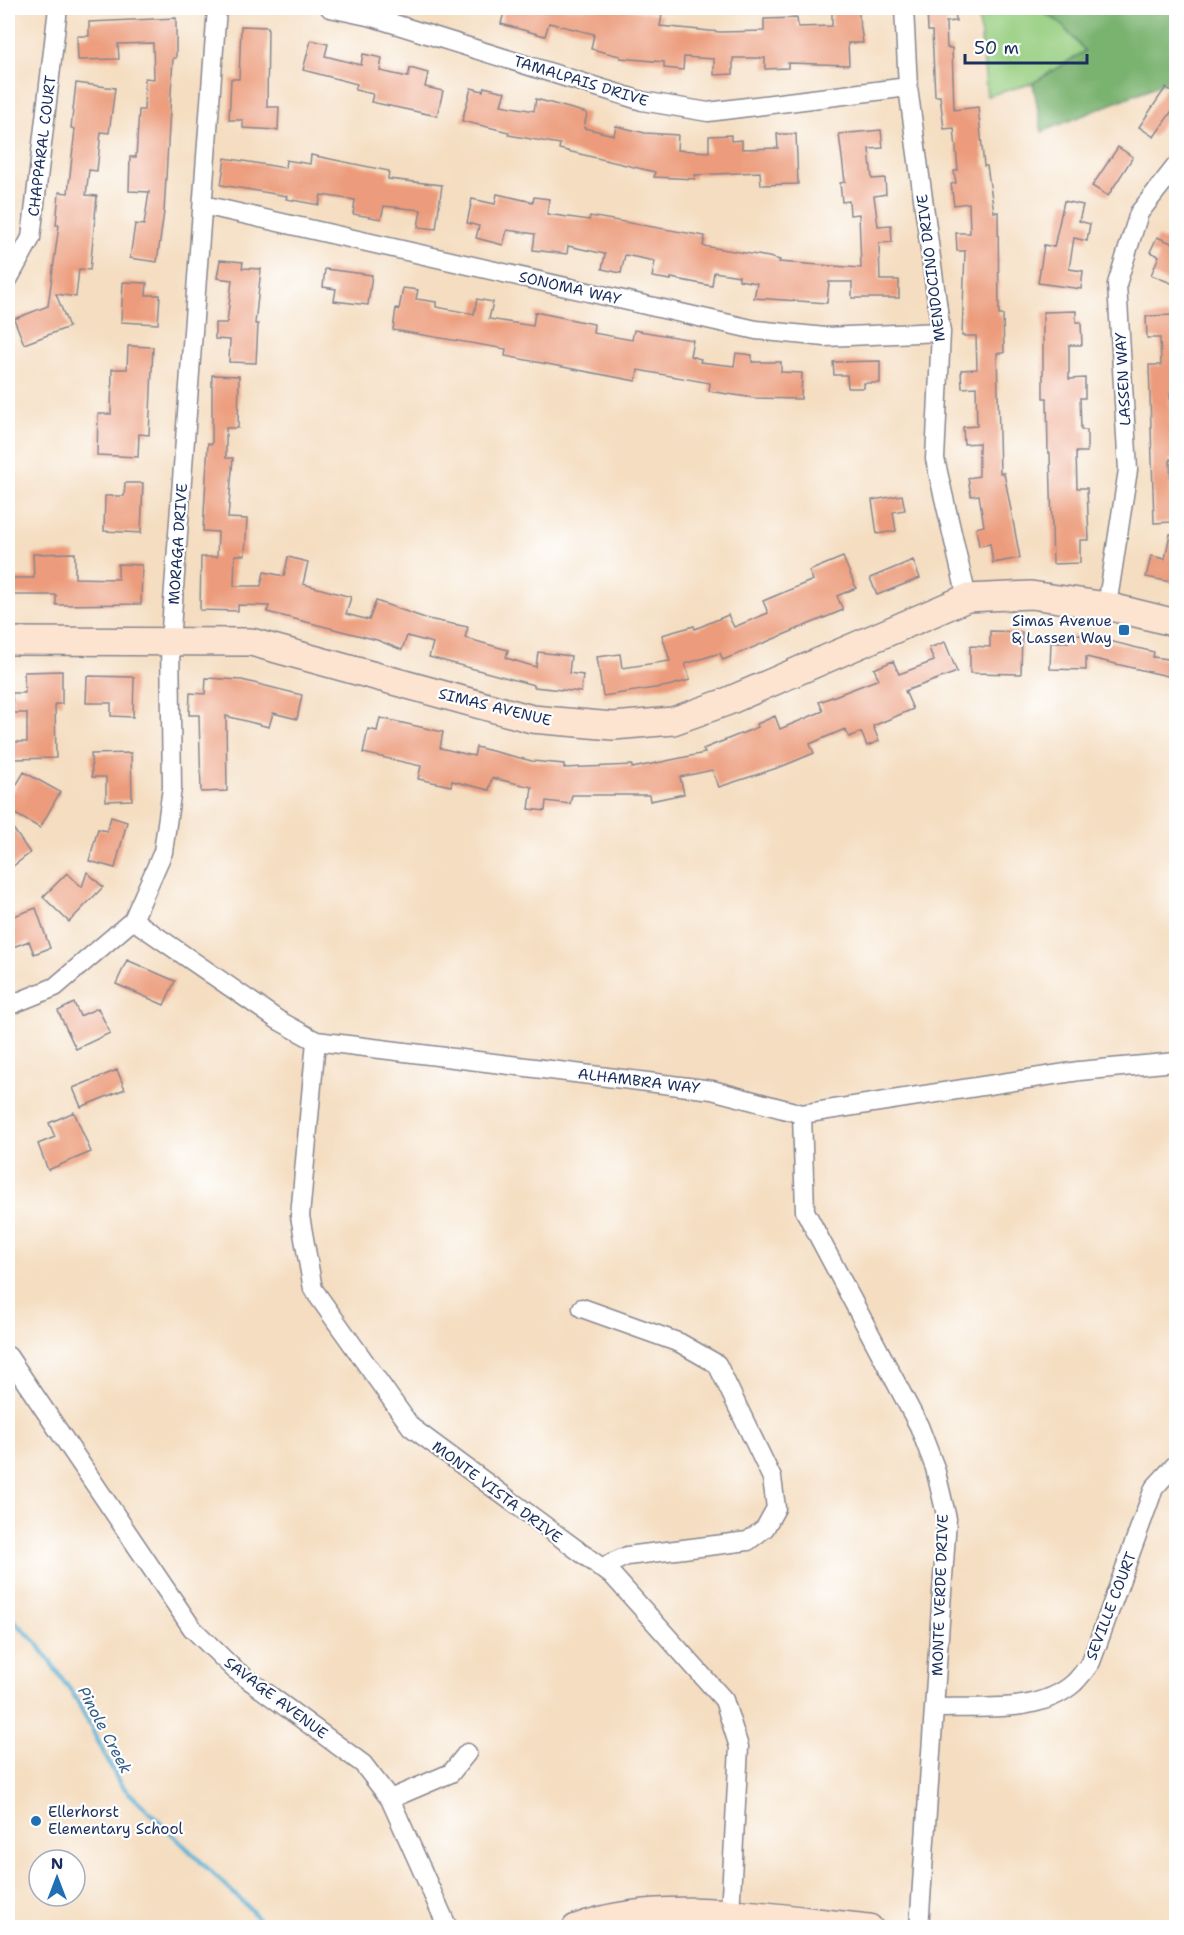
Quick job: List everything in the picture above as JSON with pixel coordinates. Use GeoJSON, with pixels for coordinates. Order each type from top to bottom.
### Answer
{"type":"FeatureCollection","features":[{"type":"Feature","properties":{"kind":"street","name":"CHAPPARAL COURT"},"geometry":{"type":"LineString","coordinates":[[9,278],[31,238],[58,8]]}},
{"type":"Feature","properties":{"kind":"street","name":"MORAGA DRIVE"},"geometry":{"type":"LineString","coordinates":[[8,1006],[55,987],[134,920],[163,852],[172,788],[170,642],[217,8]]}},
{"type":"Feature","properties":{"kind":"street","name":"TAMALPAIS DRIVE"},"geometry":{"type":"LineString","coordinates":[[330,8],[372,17],[642,101],[708,112],[908,87]]}},
{"type":"Feature","properties":{"kind":"street","name":"MENDOCINO DRIVE"},"geometry":{"type":"LineString","coordinates":[[904,8],[908,87],[941,332],[935,459],[967,598]]}},
{"type":"Feature","properties":{"kind":"street","name":"LASSEN WAY"},"geometry":{"type":"LineString","coordinates":[[1107,606],[1128,470],[1117,284],[1139,213],[1176,166]]}},
{"type":"Feature","properties":{"kind":"street","name":"SONOMA WAY"},"geometry":{"type":"LineString","coordinates":[[203,205],[756,330],[825,337],[941,332]]}},
{"type":"Feature","properties":{"kind":"street","name":"SIMAS AVENUE"},"geometry":{"type":"LineString","coordinates":[[8,640],[251,642],[532,719],[613,726],[673,721],[726,702],[967,598],[1031,595],[1107,606],[1176,623]]}},
{"type":"Feature","properties":{"kind":"street","name":"ALHAMBRA WAY"},"geometry":{"type":"LineString","coordinates":[[134,920],[278,1020],[316,1041],[712,1090],[802,1114],[1068,1072],[1176,1062]]}},
{"type":"Feature","properties":{"kind":"street","name":"MONTE VISTA DRIVE"},"geometry":{"type":"LineString","coordinates":[[316,1041],[300,1216],[314,1289],[411,1428],[614,1577],[724,1700],[739,1747],[730,1914]]}},
{"type":"Feature","properties":{"kind":"street","name":"MONTE VERDE DRIVE"},"geometry":{"type":"LineString","coordinates":[[802,1114],[806,1211],[919,1426],[935,1468],[946,1519],[919,1928]]}},
{"type":"Feature","properties":{"kind":"street"},"geometry":{"type":"LineString","coordinates":[[582,1308],[680,1344],[717,1364],[772,1478],[776,1508],[765,1528],[748,1541],[627,1556],[600,1568]]}},
{"type":"Feature","properties":{"kind":"street","name":"SAVAGE AVENUE"},"geometry":{"type":"LineString","coordinates":[[8,1356],[192,1629],[234,1669],[363,1764],[390,1799],[448,1928]]}},
{"type":"Feature","properties":{"kind":"street","name":"SEVILLE COURT"},"geometry":{"type":"LineString","coordinates":[[935,1708],[1020,1706],[1047,1698],[1073,1684],[1092,1662],[1154,1488],[1176,1464]]}},
{"type":"Feature","properties":{"kind":"street"},"geometry":{"type":"LineString","coordinates":[[390,1799],[451,1773],[467,1753]]}},
{"type":"Feature","properties":{"kind":"street"},"geometry":{"type":"LineString","coordinates":[[576,1928],[645,1911],[730,1914],[869,1928]]}},
{"type":"Feature","properties":{"kind":"green space"},"geometry":{"type":"Polygon","coordinates":[[[978,8],[1036,8],[1058,21],[1085,51],[1033,83],[987,96],[978,8]]]}},
{"type":"Feature","properties":{"kind":"green space"},"geometry":{"type":"Polygon","coordinates":[[[1036,8],[1176,8],[1176,78],[1042,132],[1033,83],[1085,51],[1058,21],[1036,8]]]}},
{"type":"Feature","properties":{"kind":"building"},"geometry":{"type":"Polygon","coordinates":[[[505,8],[622,8],[662,15],[660,26],[720,32],[764,31],[764,19],[797,18],[798,27],[832,26],[832,8],[858,8],[863,43],[848,43],[849,65],[788,63],[788,68],[765,69],[765,58],[733,58],[733,74],[714,75],[714,59],[684,57],[683,70],[664,68],[664,62],[620,58],[620,56],[591,49],[594,34],[549,23],[545,36],[501,24],[505,8]]]}},
{"type":"Feature","properties":{"kind":"building"},"geometry":{"type":"Polygon","coordinates":[[[927,8],[955,8],[956,21],[946,22],[947,48],[952,48],[954,110],[978,107],[984,166],[987,166],[994,212],[998,212],[999,315],[1003,315],[1004,353],[997,353],[1000,473],[1004,473],[1020,558],[993,563],[990,544],[979,546],[976,528],[984,526],[979,495],[971,496],[968,478],[979,476],[979,443],[964,444],[963,427],[977,426],[976,387],[962,388],[961,370],[977,369],[976,336],[962,336],[965,251],[957,251],[956,233],[970,233],[969,203],[954,205],[951,184],[956,183],[954,171],[958,170],[954,128],[944,129],[940,96],[935,96],[932,31],[928,31],[927,8]]]}},
{"type":"Feature","properties":{"kind":"building"},"geometry":{"type":"Polygon","coordinates":[[[176,18],[176,58],[173,58],[164,212],[157,262],[130,258],[135,224],[144,225],[149,192],[129,191],[130,157],[136,157],[139,110],[144,110],[145,78],[154,79],[153,43],[118,44],[119,59],[78,60],[77,36],[89,36],[89,22],[176,18]]]}},
{"type":"Feature","properties":{"kind":"building"},"geometry":{"type":"Polygon","coordinates":[[[241,26],[268,27],[267,107],[279,107],[278,130],[243,128],[243,120],[229,120],[231,79],[239,79],[241,26]]]}},
{"type":"Feature","properties":{"kind":"building"},"geometry":{"type":"Polygon","coordinates":[[[311,40],[328,44],[325,56],[361,65],[363,54],[382,58],[380,71],[408,77],[410,68],[428,73],[425,87],[443,91],[437,116],[371,102],[373,94],[355,90],[357,84],[303,70],[311,40]]]}},
{"type":"Feature","properties":{"kind":"building"},"geometry":{"type":"Polygon","coordinates":[[[76,83],[115,88],[109,133],[101,132],[97,171],[89,170],[86,195],[97,196],[90,270],[79,269],[76,297],[56,294],[69,327],[24,344],[14,319],[48,306],[59,225],[56,225],[59,192],[68,193],[75,129],[71,128],[76,83]]]}},
{"type":"Feature","properties":{"kind":"building"},"geometry":{"type":"Polygon","coordinates":[[[484,87],[505,92],[501,105],[534,111],[536,99],[587,113],[584,128],[614,135],[616,126],[645,133],[678,135],[677,150],[709,152],[709,136],[731,135],[731,141],[742,140],[742,149],[778,148],[777,134],[796,134],[798,184],[761,185],[760,172],[695,175],[695,179],[654,177],[655,172],[559,149],[560,144],[508,135],[509,132],[462,121],[471,88],[483,91],[484,87]]]}},
{"type":"Feature","properties":{"kind":"building"},"geometry":{"type":"Polygon","coordinates":[[[1166,87],[1176,95],[1176,105],[1154,137],[1139,127],[1166,87]]]}},
{"type":"Feature","properties":{"kind":"building"},"geometry":{"type":"Polygon","coordinates":[[[881,130],[883,148],[869,149],[872,179],[885,178],[886,194],[874,196],[878,226],[891,225],[892,242],[879,243],[880,280],[899,280],[899,298],[852,298],[852,282],[829,282],[827,303],[754,298],[757,283],[739,280],[739,276],[714,272],[712,286],[671,278],[671,280],[652,277],[655,261],[625,255],[621,273],[602,269],[605,254],[568,246],[567,254],[533,250],[535,234],[507,230],[503,245],[476,238],[479,226],[467,223],[472,199],[495,204],[497,194],[533,202],[534,197],[549,199],[547,214],[589,220],[590,216],[705,236],[703,246],[769,257],[780,260],[779,262],[861,268],[859,214],[850,215],[849,201],[842,202],[840,183],[845,182],[839,134],[881,130]]]}},
{"type":"Feature","properties":{"kind":"building"},"geometry":{"type":"Polygon","coordinates":[[[1118,147],[1133,157],[1108,196],[1092,186],[1118,147]]]}},
{"type":"Feature","properties":{"kind":"building"},"geometry":{"type":"Polygon","coordinates":[[[311,155],[389,171],[388,179],[442,185],[436,229],[418,227],[421,210],[384,206],[381,219],[353,214],[355,200],[321,195],[319,205],[286,199],[287,196],[221,185],[225,158],[285,168],[286,160],[310,164],[311,155]]]}},
{"type":"Feature","properties":{"kind":"building"},"geometry":{"type":"Polygon","coordinates":[[[1064,201],[1083,205],[1079,221],[1090,224],[1087,241],[1074,238],[1069,269],[1083,271],[1081,289],[1038,283],[1044,245],[1054,247],[1064,201]]]}},
{"type":"Feature","properties":{"kind":"building"},"geometry":{"type":"Polygon","coordinates":[[[1157,237],[1176,245],[1176,285],[1151,275],[1159,256],[1150,252],[1157,237]]]}},
{"type":"Feature","properties":{"kind":"building"},"geometry":{"type":"Polygon","coordinates":[[[220,260],[243,262],[242,268],[261,269],[255,324],[258,324],[256,363],[229,362],[230,340],[215,339],[215,323],[227,323],[232,280],[217,278],[220,260]]]}},
{"type":"Feature","properties":{"kind":"building"},"geometry":{"type":"Polygon","coordinates":[[[325,269],[372,275],[368,305],[334,301],[336,289],[323,287],[325,269]]]}},
{"type":"Feature","properties":{"kind":"building"},"geometry":{"type":"Polygon","coordinates":[[[123,282],[147,283],[146,295],[160,295],[158,324],[121,322],[123,282]]]}},
{"type":"Feature","properties":{"kind":"building"},"geometry":{"type":"Polygon","coordinates":[[[403,288],[418,290],[416,299],[436,302],[436,307],[474,314],[477,299],[493,302],[489,319],[533,326],[535,312],[594,324],[593,333],[632,340],[634,330],[693,340],[690,356],[701,359],[700,362],[734,366],[736,353],[752,355],[752,362],[781,362],[781,372],[802,373],[801,399],[754,398],[709,391],[710,383],[638,370],[636,381],[505,356],[506,349],[393,330],[396,308],[399,309],[403,288]]]}},
{"type":"Feature","properties":{"kind":"building"},"geometry":{"type":"Polygon","coordinates":[[[1076,311],[1076,322],[1081,322],[1082,345],[1069,345],[1069,379],[1085,378],[1085,398],[1080,398],[1081,430],[1087,430],[1087,452],[1076,452],[1077,488],[1087,488],[1089,540],[1080,540],[1080,563],[1053,564],[1047,398],[1043,398],[1043,312],[1076,311]]]}},
{"type":"Feature","properties":{"kind":"building"},"geometry":{"type":"Polygon","coordinates":[[[1176,315],[1176,394],[1170,394],[1171,437],[1176,437],[1176,459],[1170,459],[1172,522],[1154,523],[1149,365],[1161,365],[1160,338],[1147,338],[1146,316],[1176,315]]]}},
{"type":"Feature","properties":{"kind":"building"},"geometry":{"type":"Polygon","coordinates":[[[128,346],[153,347],[149,435],[139,434],[138,457],[97,455],[98,414],[111,414],[112,369],[127,369],[128,346]]]}},
{"type":"Feature","properties":{"kind":"building"},"geometry":{"type":"Polygon","coordinates":[[[880,361],[880,383],[864,383],[864,388],[848,388],[847,375],[834,375],[833,362],[880,361]]]}},
{"type":"Feature","properties":{"kind":"building"},"geometry":{"type":"Polygon","coordinates":[[[212,375],[239,376],[238,428],[226,428],[226,458],[233,458],[228,518],[247,519],[245,555],[235,555],[234,586],[261,586],[264,572],[284,576],[288,557],[308,562],[303,584],[351,597],[346,614],[369,620],[376,601],[428,619],[468,627],[465,638],[508,650],[506,658],[536,667],[538,652],[571,656],[569,673],[583,675],[581,692],[534,687],[534,685],[429,657],[433,643],[407,636],[402,650],[377,640],[267,612],[269,606],[238,605],[238,611],[200,610],[201,557],[217,557],[218,532],[203,531],[208,443],[212,444],[212,375]]]}},
{"type":"Feature","properties":{"kind":"building"},"geometry":{"type":"Polygon","coordinates":[[[125,483],[143,483],[141,533],[104,531],[105,496],[124,496],[125,483]]]}},
{"type":"Feature","properties":{"kind":"building"},"geometry":{"type":"Polygon","coordinates":[[[902,495],[905,510],[893,512],[896,531],[877,534],[872,500],[902,495]]]}},
{"type":"Feature","properties":{"kind":"building"},"geometry":{"type":"Polygon","coordinates":[[[1170,534],[1176,535],[1176,583],[1146,577],[1151,556],[1165,559],[1170,534]]]}},
{"type":"Feature","properties":{"kind":"building"},"geometry":{"type":"Polygon","coordinates":[[[75,553],[75,578],[118,579],[118,564],[142,565],[141,604],[56,605],[56,595],[8,595],[8,578],[34,578],[33,554],[75,553]]]}},
{"type":"Feature","properties":{"kind":"building"},"geometry":{"type":"Polygon","coordinates":[[[843,557],[856,588],[837,596],[843,610],[723,660],[720,653],[685,664],[690,680],[668,686],[603,696],[597,657],[620,654],[622,668],[670,661],[662,635],[694,626],[695,629],[728,615],[734,627],[768,613],[763,601],[813,580],[809,571],[843,557]]]}},
{"type":"Feature","properties":{"kind":"building"},"geometry":{"type":"Polygon","coordinates":[[[913,560],[920,578],[877,595],[870,578],[913,560]]]}},
{"type":"Feature","properties":{"kind":"building"},"geometry":{"type":"Polygon","coordinates":[[[990,631],[1022,632],[1021,674],[970,673],[970,646],[990,647],[990,631]]]}},
{"type":"Feature","properties":{"kind":"building"},"geometry":{"type":"Polygon","coordinates":[[[1070,634],[1101,635],[1101,639],[1154,652],[1153,657],[1176,660],[1176,678],[1086,657],[1086,670],[1050,669],[1051,642],[1069,642],[1070,634]]]}},
{"type":"Feature","properties":{"kind":"building"},"geometry":{"type":"Polygon","coordinates":[[[945,642],[957,672],[905,691],[913,709],[873,726],[879,741],[867,746],[861,732],[849,737],[845,729],[810,744],[814,753],[783,766],[719,787],[712,770],[680,777],[684,794],[650,801],[649,795],[572,795],[570,804],[546,801],[545,811],[529,809],[532,787],[492,778],[489,790],[452,781],[451,786],[418,779],[421,766],[363,753],[368,729],[377,731],[380,718],[443,732],[440,748],[474,756],[476,747],[532,761],[564,764],[564,768],[632,765],[632,768],[705,753],[703,749],[758,727],[757,724],[775,716],[780,729],[823,711],[819,702],[879,679],[874,669],[893,661],[899,674],[934,661],[929,648],[945,642]]]}},
{"type":"Feature","properties":{"kind":"building"},"geometry":{"type":"Polygon","coordinates":[[[62,671],[62,704],[55,704],[56,758],[13,759],[12,742],[27,742],[27,713],[13,713],[12,693],[25,693],[24,672],[62,671]]]}},
{"type":"Feature","properties":{"kind":"building"},"geometry":{"type":"Polygon","coordinates":[[[87,676],[134,677],[133,717],[111,716],[111,703],[86,703],[87,676]]]}},
{"type":"Feature","properties":{"kind":"building"},"geometry":{"type":"Polygon","coordinates":[[[206,678],[242,680],[302,695],[297,719],[273,713],[269,727],[226,716],[227,791],[201,792],[199,715],[189,715],[190,693],[205,694],[206,678]]]}},
{"type":"Feature","properties":{"kind":"building"},"geometry":{"type":"Polygon","coordinates":[[[131,753],[132,800],[106,801],[106,777],[92,777],[91,754],[131,753]]]}},
{"type":"Feature","properties":{"kind":"building"},"geometry":{"type":"Polygon","coordinates":[[[24,772],[60,792],[40,828],[8,810],[8,788],[13,791],[24,772]]]}},
{"type":"Feature","properties":{"kind":"building"},"geometry":{"type":"Polygon","coordinates":[[[111,817],[127,822],[115,868],[89,861],[98,829],[107,831],[111,817]]]}},
{"type":"Feature","properties":{"kind":"building"},"geometry":{"type":"Polygon","coordinates":[[[8,821],[30,853],[8,870],[8,821]]]}},
{"type":"Feature","properties":{"kind":"building"},"geometry":{"type":"Polygon","coordinates":[[[87,872],[103,887],[69,922],[43,897],[67,873],[82,887],[87,872]]]}},
{"type":"Feature","properties":{"kind":"building"},"geometry":{"type":"Polygon","coordinates":[[[36,908],[50,948],[34,954],[29,941],[8,949],[8,918],[36,908]]]}},
{"type":"Feature","properties":{"kind":"building"},"geometry":{"type":"Polygon","coordinates":[[[127,960],[175,981],[164,1005],[116,984],[127,960]]]}},
{"type":"Feature","properties":{"kind":"building"},"geometry":{"type":"Polygon","coordinates":[[[74,1003],[80,1016],[98,1008],[110,1033],[76,1049],[58,1011],[74,1003]]]}},
{"type":"Feature","properties":{"kind":"building"},"geometry":{"type":"Polygon","coordinates":[[[117,1070],[125,1089],[81,1107],[73,1088],[117,1070]]]}},
{"type":"Feature","properties":{"kind":"building"},"geometry":{"type":"Polygon","coordinates":[[[74,1112],[91,1152],[48,1170],[38,1144],[55,1137],[49,1123],[74,1112]]]}},
{"type":"Feature","properties":{"kind":"waterway","name":"Pinole Creek"},"geometry":{"type":"LineString","coordinates":[[8,1615],[37,1643],[77,1700],[120,1784],[253,1912],[265,1928]]}},
{"type":"Feature","properties":{"kind":"place","name":"Simas Avenue & Lassen Way"},"geometry":{"type":"Point","coordinates":[1124,630]}},
{"type":"Feature","properties":{"kind":"place","name":"Ellerhorst Elementary School"},"geometry":{"type":"Point","coordinates":[36,1821]}}]}
